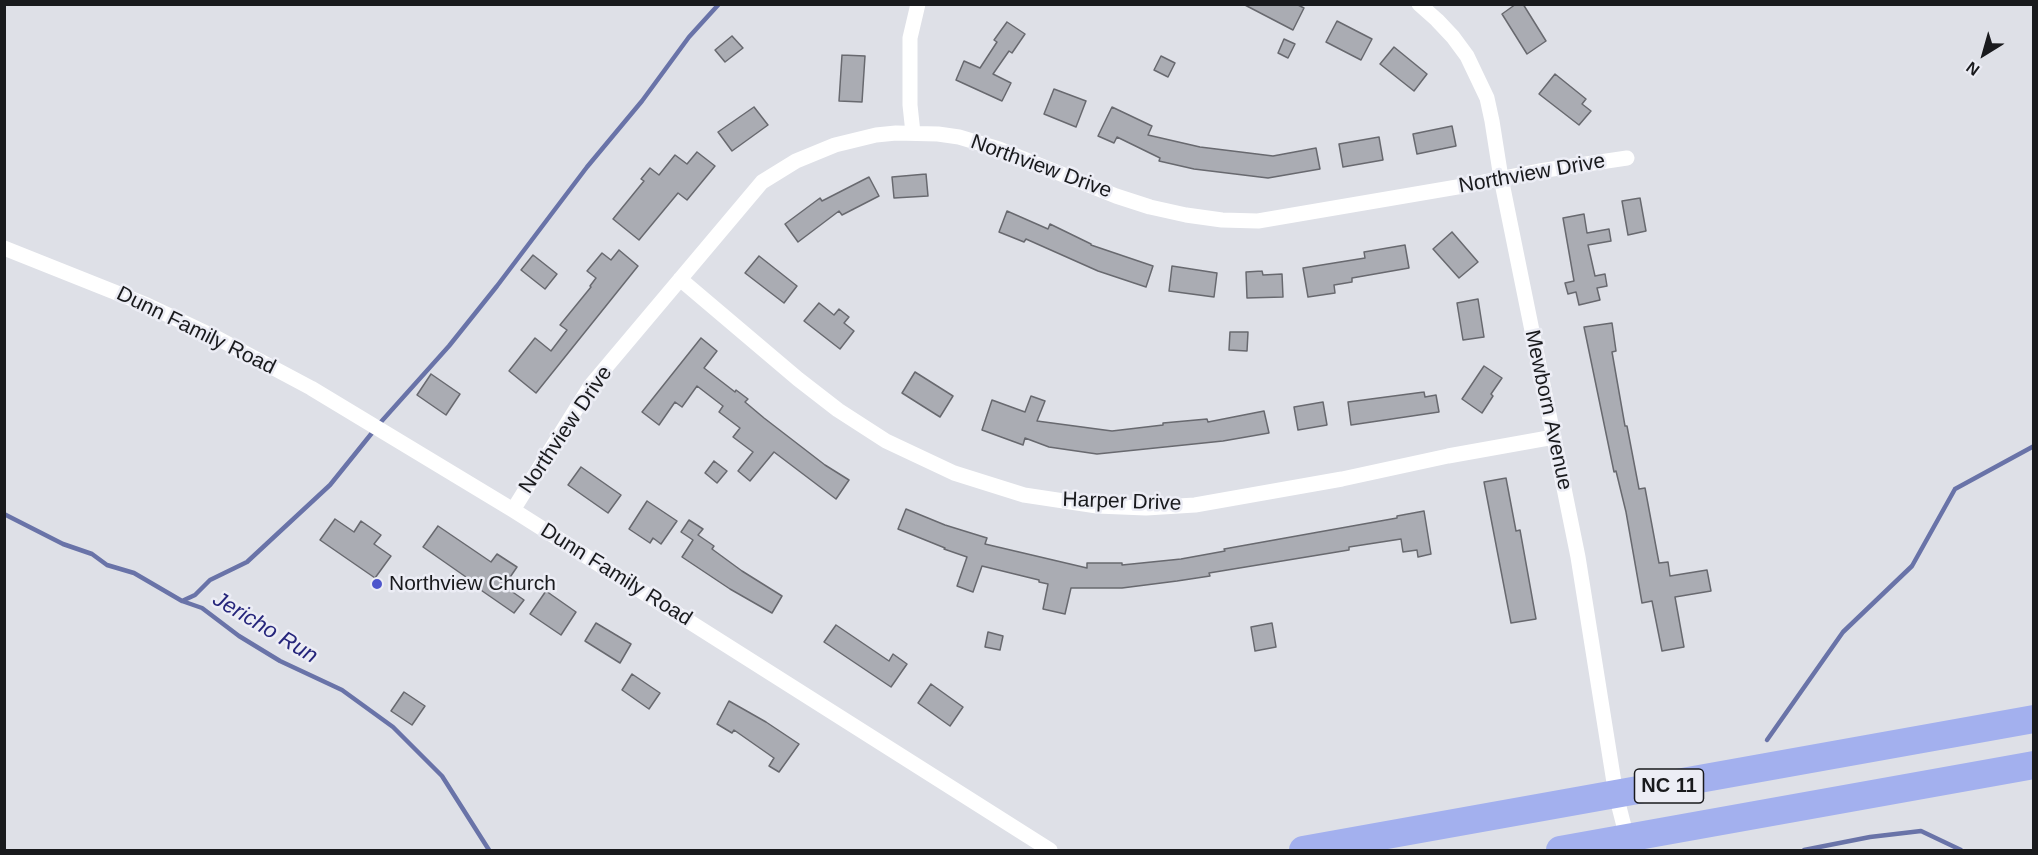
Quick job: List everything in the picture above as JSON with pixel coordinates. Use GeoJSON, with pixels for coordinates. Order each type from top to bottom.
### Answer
{"type":"FeatureCollection","features":[{"type":"Feature","properties":{"kind":"highway","name":"NC 11"},"geometry":{"type":"LineString","coordinates":[[1304,850],[2034,719]]}},
{"type":"Feature","properties":{"kind":"highway","name":"NC 11"},"geometry":{"type":"LineString","coordinates":[[1560,850],[2034,765]]}},
{"type":"Feature","properties":{"kind":"street"},"geometry":{"type":"LineString","coordinates":[[913,133],[910,105],[910,38],[918,4]]}},
{"type":"Feature","properties":{"kind":"street","name":"Mewborn Avenue"},"geometry":{"type":"LineString","coordinates":[[1419,4],[1453,37],[1478,76],[1492,121],[1501,178],[1578,557],[1616,795],[1628,838]]}},
{"type":"Feature","properties":{"kind":"street","name":"Northview Drive"},"geometry":{"type":"LineString","coordinates":[[513,510],[591,385],[762,182],[815,152],[835,145],[876,135],[938,134],[980,142],[1116,196],[1150,207],[1222,220],[1258,221],[1627,158]]}},
{"type":"Feature","properties":{"kind":"street","name":"Dunn Family Road"},"geometry":{"type":"LineString","coordinates":[[4,248],[147,305],[219,339],[311,388],[513,510],[1050,850]]}},
{"type":"Feature","properties":{"kind":"street","name":"Harper Drive"},"geometry":{"type":"LineString","coordinates":[[680,279],[798,379],[838,410],[886,441],[954,473],[1024,495],[1097,506],[1146,508],[1195,505],[1554,437]]}},
{"type":"Feature","properties":{"kind":"building"},"geometry":{"type":"Polygon","coordinates":[[[1243,4],[1296,4],[1304,8],[1293,30],[1243,4]]]}},
{"type":"Feature","properties":{"kind":"building"},"geometry":{"type":"Polygon","coordinates":[[[1516,4],[1523,4],[1546,41],[1527,54],[1502,14],[1516,4]]]}},
{"type":"Feature","properties":{"kind":"building"},"geometry":{"type":"Polygon","coordinates":[[[1337,21],[1372,39],[1361,60],[1326,42],[1337,21]]]}},
{"type":"Feature","properties":{"kind":"building"},"geometry":{"type":"Polygon","coordinates":[[[1007,22],[1025,34],[1012,53],[1009,51],[993,74],[1011,83],[1002,101],[956,80],[964,61],[980,68],[997,42],[994,40],[1007,22]]]}},
{"type":"Feature","properties":{"kind":"building"},"geometry":{"type":"Polygon","coordinates":[[[732,36],[743,48],[725,62],[715,50],[732,36]]]}},
{"type":"Feature","properties":{"kind":"building"},"geometry":{"type":"Polygon","coordinates":[[[1284,39],[1295,44],[1288,58],[1278,53],[1284,39]]]}},
{"type":"Feature","properties":{"kind":"building"},"geometry":{"type":"Polygon","coordinates":[[[1394,47],[1427,74],[1414,91],[1380,64],[1394,47]]]}},
{"type":"Feature","properties":{"kind":"building"},"geometry":{"type":"Polygon","coordinates":[[[842,55],[865,56],[862,102],[839,101],[842,55]]]}},
{"type":"Feature","properties":{"kind":"building"},"geometry":{"type":"Polygon","coordinates":[[[1161,56],[1175,63],[1168,77],[1154,70],[1161,56]]]}},
{"type":"Feature","properties":{"kind":"building"},"geometry":{"type":"Polygon","coordinates":[[[1555,74],[1586,99],[1582,104],[1591,111],[1579,125],[1539,94],[1555,74]]]}},
{"type":"Feature","properties":{"kind":"building"},"geometry":{"type":"Polygon","coordinates":[[[1054,89],[1086,101],[1076,127],[1044,114],[1054,89]]]}},
{"type":"Feature","properties":{"kind":"building"},"geometry":{"type":"Polygon","coordinates":[[[754,107],[768,125],[732,151],[718,132],[754,107]]]}},
{"type":"Feature","properties":{"kind":"building"},"geometry":{"type":"Polygon","coordinates":[[[1112,107],[1152,126],[1148,135],[1200,147],[1273,156],[1316,148],[1320,169],[1268,178],[1194,169],[1159,161],[1160,158],[1117,137],[1114,143],[1098,136],[1112,107]]]}},
{"type":"Feature","properties":{"kind":"building"},"geometry":{"type":"Polygon","coordinates":[[[1452,126],[1456,146],[1417,154],[1413,134],[1452,126]]]}},
{"type":"Feature","properties":{"kind":"building"},"geometry":{"type":"Polygon","coordinates":[[[1379,137],[1383,160],[1343,167],[1339,144],[1379,137]]]}},
{"type":"Feature","properties":{"kind":"building"},"geometry":{"type":"Polygon","coordinates":[[[697,152],[715,166],[687,200],[678,193],[639,240],[613,219],[644,181],[641,179],[650,168],[659,175],[675,155],[687,164],[697,152]]]}},
{"type":"Feature","properties":{"kind":"building"},"geometry":{"type":"Polygon","coordinates":[[[926,174],[928,196],[894,198],[892,177],[926,174]]]}},
{"type":"Feature","properties":{"kind":"building"},"geometry":{"type":"Polygon","coordinates":[[[869,177],[879,196],[842,215],[839,211],[798,242],[785,224],[820,198],[822,201],[869,177]]]}},
{"type":"Feature","properties":{"kind":"building"},"geometry":{"type":"Polygon","coordinates":[[[1640,198],[1646,231],[1628,235],[1622,201],[1640,198]]]}},
{"type":"Feature","properties":{"kind":"building"},"geometry":{"type":"Polygon","coordinates":[[[1007,211],[1048,229],[1050,224],[1091,245],[1153,266],[1146,287],[1098,271],[1026,239],[1024,242],[999,232],[1007,211]]]}},
{"type":"Feature","properties":{"kind":"building"},"geometry":{"type":"Polygon","coordinates":[[[1584,214],[1587,233],[1609,229],[1611,241],[1588,245],[1595,276],[1605,274],[1607,286],[1597,288],[1600,300],[1579,305],[1576,292],[1568,294],[1565,283],[1574,281],[1563,218],[1584,214]]]}},
{"type":"Feature","properties":{"kind":"building"},"geometry":{"type":"Polygon","coordinates":[[[1452,232],[1478,262],[1459,278],[1433,249],[1452,232]]]}},
{"type":"Feature","properties":{"kind":"building"},"geometry":{"type":"Polygon","coordinates":[[[1405,245],[1409,268],[1352,278],[1352,282],[1334,285],[1335,293],[1308,297],[1303,268],[1365,258],[1364,252],[1405,245]]]}},
{"type":"Feature","properties":{"kind":"building"},"geometry":{"type":"Polygon","coordinates":[[[619,250],[638,266],[536,393],[509,371],[535,338],[551,351],[567,330],[560,325],[596,278],[587,271],[602,253],[611,260],[619,250]]]}},
{"type":"Feature","properties":{"kind":"building"},"geometry":{"type":"Polygon","coordinates":[[[533,255],[557,274],[545,289],[521,270],[533,255]]]}},
{"type":"Feature","properties":{"kind":"building"},"geometry":{"type":"Polygon","coordinates":[[[759,256],[797,286],[784,303],[745,273],[759,256]]]}},
{"type":"Feature","properties":{"kind":"building"},"geometry":{"type":"Polygon","coordinates":[[[1172,266],[1217,273],[1214,297],[1169,291],[1172,266]]]}},
{"type":"Feature","properties":{"kind":"building"},"geometry":{"type":"Polygon","coordinates":[[[1262,271],[1263,275],[1282,274],[1283,297],[1247,298],[1246,272],[1262,271]]]}},
{"type":"Feature","properties":{"kind":"building"},"geometry":{"type":"Polygon","coordinates":[[[1478,299],[1484,337],[1463,340],[1457,303],[1478,299]]]}},
{"type":"Feature","properties":{"kind":"building"},"geometry":{"type":"Polygon","coordinates":[[[819,303],[834,315],[839,309],[849,317],[844,323],[854,331],[840,349],[804,321],[819,303]]]}},
{"type":"Feature","properties":{"kind":"building"},"geometry":{"type":"Polygon","coordinates":[[[1612,323],[1616,351],[1612,352],[1625,426],[1627,426],[1639,489],[1645,488],[1659,563],[1668,562],[1670,576],[1707,570],[1711,591],[1675,597],[1684,647],[1662,651],[1652,601],[1642,603],[1626,512],[1616,471],[1614,472],[1584,327],[1612,323]]]}},
{"type":"Feature","properties":{"kind":"building"},"geometry":{"type":"Polygon","coordinates":[[[1230,332],[1248,332],[1247,351],[1229,350],[1230,332]]]}},
{"type":"Feature","properties":{"kind":"building"},"geometry":{"type":"Polygon","coordinates":[[[701,338],[717,351],[704,368],[748,399],[745,402],[764,418],[825,465],[849,480],[836,499],[774,452],[750,481],[738,471],[753,452],[733,437],[740,428],[719,412],[723,406],[697,386],[682,407],[675,402],[659,425],[642,412],[701,338]]]}},
{"type":"Feature","properties":{"kind":"building"},"geometry":{"type":"Polygon","coordinates":[[[1484,366],[1502,378],[1482,413],[1462,399],[1484,366]]]}},
{"type":"Feature","properties":{"kind":"building"},"geometry":{"type":"Polygon","coordinates":[[[915,372],[953,396],[940,417],[902,393],[915,372]]]}},
{"type":"Feature","properties":{"kind":"building"},"geometry":{"type":"Polygon","coordinates":[[[431,374],[460,394],[446,415],[417,395],[431,374]]]}},
{"type":"Feature","properties":{"kind":"building"},"geometry":{"type":"Polygon","coordinates":[[[1424,392],[1425,397],[1436,395],[1439,412],[1351,425],[1348,402],[1424,392]]]}},
{"type":"Feature","properties":{"kind":"building"},"geometry":{"type":"Polygon","coordinates":[[[1031,396],[1045,401],[1037,421],[1112,431],[1163,425],[1163,423],[1207,419],[1208,422],[1264,411],[1269,433],[1223,441],[1097,454],[1049,447],[1025,438],[1023,445],[982,430],[992,400],[1025,412],[1031,396]]]}},
{"type":"Feature","properties":{"kind":"building"},"geometry":{"type":"Polygon","coordinates":[[[1323,402],[1327,425],[1298,430],[1294,407],[1323,402]]]}},
{"type":"Feature","properties":{"kind":"building"},"geometry":{"type":"Polygon","coordinates":[[[714,461],[727,471],[717,483],[705,473],[714,461]]]}},
{"type":"Feature","properties":{"kind":"building"},"geometry":{"type":"Polygon","coordinates":[[[581,467],[621,495],[608,513],[568,485],[581,467]]]}},
{"type":"Feature","properties":{"kind":"building"},"geometry":{"type":"Polygon","coordinates":[[[1506,478],[1516,531],[1520,530],[1536,619],[1511,623],[1484,482],[1506,478]]]}},
{"type":"Feature","properties":{"kind":"building"},"geometry":{"type":"Polygon","coordinates":[[[647,501],[677,521],[661,544],[653,538],[650,543],[629,529],[647,501]]]}},
{"type":"Feature","properties":{"kind":"building"},"geometry":{"type":"Polygon","coordinates":[[[906,509],[945,525],[987,538],[985,544],[1087,568],[1087,563],[1122,563],[1122,565],[1181,559],[1424,511],[1431,554],[1418,557],[1417,550],[1403,552],[1401,539],[1209,573],[1210,576],[1177,581],[1122,588],[1071,588],[1065,614],[1043,609],[1048,584],[1039,582],[1039,580],[982,566],[973,592],[957,586],[967,557],[898,529],[906,509]]]}},
{"type":"Feature","properties":{"kind":"building"},"geometry":{"type":"Polygon","coordinates":[[[335,519],[354,532],[361,521],[381,535],[374,544],[391,556],[375,578],[320,540],[335,519]]]}},
{"type":"Feature","properties":{"kind":"building"},"geometry":{"type":"Polygon","coordinates":[[[689,520],[703,529],[698,535],[714,546],[712,549],[782,596],[772,613],[730,589],[682,557],[693,540],[681,532],[689,520]]]}},
{"type":"Feature","properties":{"kind":"building"},"geometry":{"type":"Polygon","coordinates":[[[438,526],[491,562],[497,554],[517,567],[504,586],[524,600],[514,613],[423,547],[438,526]]]}},
{"type":"Feature","properties":{"kind":"building"},"geometry":{"type":"Polygon","coordinates":[[[546,591],[576,612],[561,635],[530,614],[546,591]]]}},
{"type":"Feature","properties":{"kind":"building"},"geometry":{"type":"Polygon","coordinates":[[[596,623],[631,644],[620,663],[585,641],[596,623]]]}},
{"type":"Feature","properties":{"kind":"building"},"geometry":{"type":"Polygon","coordinates":[[[1272,623],[1276,647],[1255,651],[1251,627],[1272,623]]]}},
{"type":"Feature","properties":{"kind":"building"},"geometry":{"type":"Polygon","coordinates":[[[836,625],[889,661],[893,654],[907,664],[891,687],[824,642],[836,625]]]}},
{"type":"Feature","properties":{"kind":"building"},"geometry":{"type":"Polygon","coordinates":[[[988,632],[1003,636],[1000,650],[985,647],[988,632]]]}},
{"type":"Feature","properties":{"kind":"building"},"geometry":{"type":"Polygon","coordinates":[[[632,674],[660,693],[649,709],[622,690],[632,674]]]}},
{"type":"Feature","properties":{"kind":"building"},"geometry":{"type":"Polygon","coordinates":[[[931,684],[963,707],[950,726],[918,703],[931,684]]]}},
{"type":"Feature","properties":{"kind":"building"},"geometry":{"type":"Polygon","coordinates":[[[404,692],[425,706],[412,725],[391,711],[404,692]]]}},
{"type":"Feature","properties":{"kind":"building"},"geometry":{"type":"Polygon","coordinates":[[[729,701],[799,744],[779,772],[769,766],[774,758],[734,730],[732,733],[717,724],[729,701]]]}},
{"type":"Feature","properties":{"kind":"waterway"},"geometry":{"type":"LineString","coordinates":[[182,601],[195,595],[210,580],[247,562],[330,485],[380,423],[449,346],[587,167],[642,101],[689,37],[719,4]]}},
{"type":"Feature","properties":{"kind":"waterway"},"geometry":{"type":"LineString","coordinates":[[1767,740],[1843,632],[1912,566],[1955,489],[2034,446]]}},
{"type":"Feature","properties":{"kind":"waterway","name":"Jericho Run"},"geometry":{"type":"LineString","coordinates":[[4,514],[63,544],[92,554],[107,565],[134,573],[182,601],[202,608],[239,636],[280,661],[342,690],[393,727],[442,776],[489,850]]}},
{"type":"Feature","properties":{"kind":"waterway"},"geometry":{"type":"LineString","coordinates":[[1804,850],[1870,837],[1921,831],[1961,850]]}},
{"type":"Feature","properties":{"kind":"place","name":"Northview Church"},"geometry":{"type":"Point","coordinates":[377,584]}}]}
